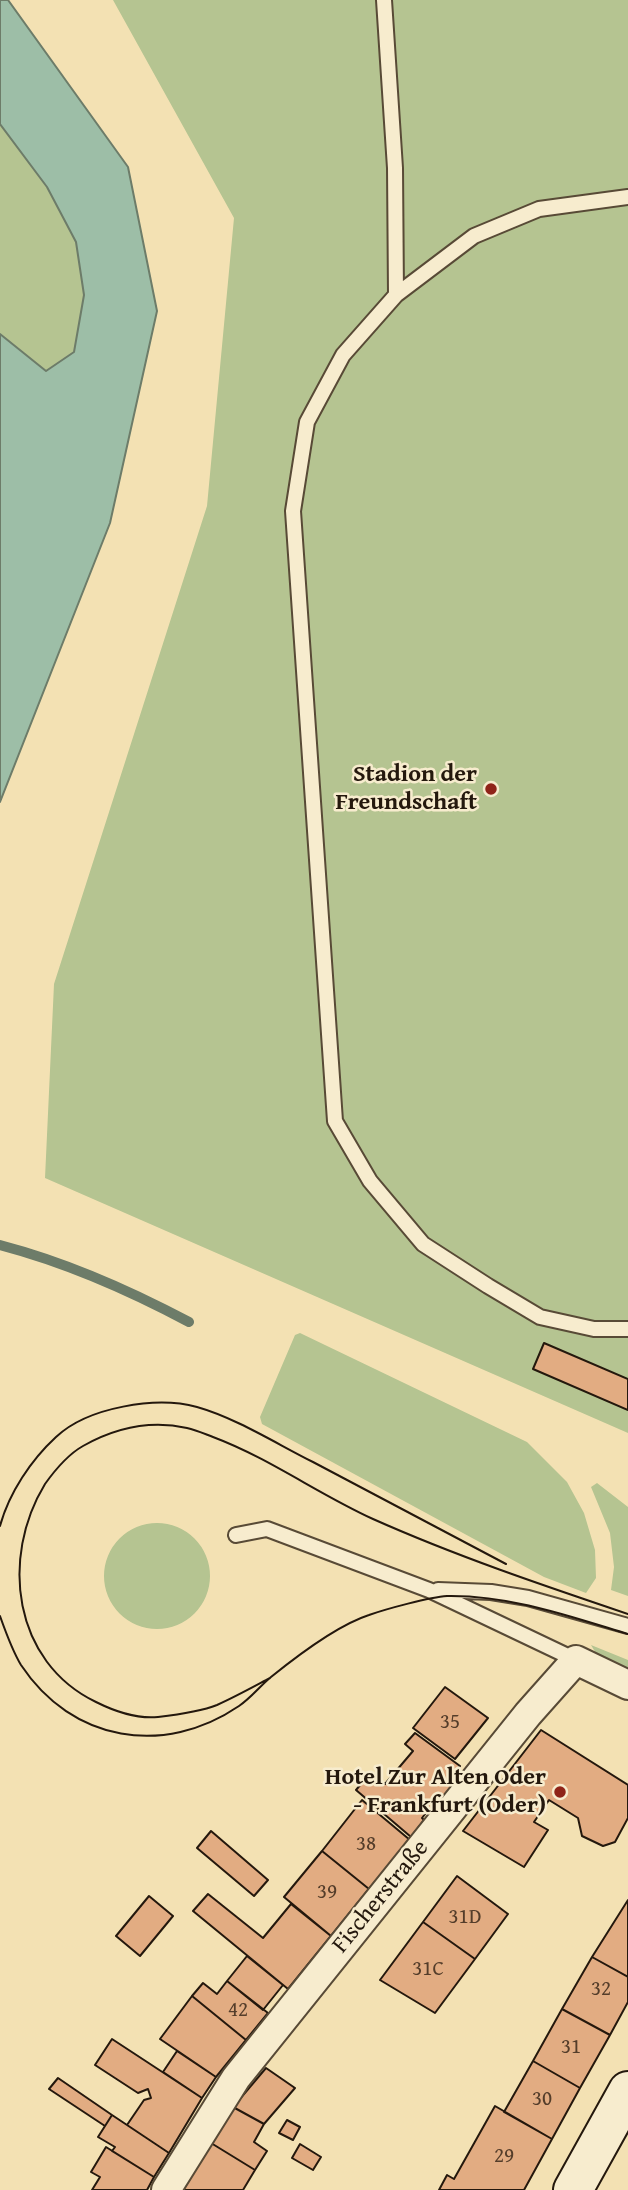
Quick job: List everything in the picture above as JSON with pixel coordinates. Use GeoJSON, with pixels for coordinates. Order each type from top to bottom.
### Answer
{"type":"FeatureCollection","features":[{"type":"Feature","properties":{"kind":"street"},"geometry":{"type":"LineString","coordinates":[[576,1660],[628,1685]]}},
{"type":"Feature","properties":{"kind":"street","name":"Fischerstraße"},"geometry":{"type":"LineString","coordinates":[[166,2190],[236,2078],[528,1714],[576,1660]]}},
{"type":"Feature","properties":{"kind":"street"},"geometry":{"type":"LineString","coordinates":[[573,2190],[628,2091]]}},
{"type":"Feature","properties":{"kind":"lane"},"geometry":{"type":"LineString","coordinates":[[384,0],[395,168],[396,295]]}},
{"type":"Feature","properties":{"kind":"lane"},"geometry":{"type":"LineString","coordinates":[[628,197],[539,209],[474,236],[396,295],[343,355],[307,422],[293,511],[335,1121],[370,1181],[423,1244],[540,1317],[594,1329],[628,1329]]}},
{"type":"Feature","properties":{"kind":"lane"},"geometry":{"type":"LineString","coordinates":[[236,1535],[267,1529],[429,1590],[576,1660]]}},
{"type":"Feature","properties":{"kind":"lane"},"geometry":{"type":"LineString","coordinates":[[429,1590],[491,1592],[528,1598],[628,1626]]}},
{"type":"Feature","properties":{"kind":"shaded area"},"geometry":{"type":"Polygon","coordinates":[[[0,0],[8,0],[128,167],[157,311],[110,523],[0,802],[0,334],[46,371],[74,352],[84,295],[76,242],[47,187],[0,124],[0,0]]]}},
{"type":"Feature","properties":{"kind":"shaded area","name":"Stadion der Freundschaft"},"geometry":{"type":"Polygon","coordinates":[[[113,0],[628,0],[628,1433],[45,1178],[54,984],[207,506],[234,218],[113,0]]]}},
{"type":"Feature","properties":{"kind":"shaded area"},"geometry":{"type":"Polygon","coordinates":[[[0,124],[47,187],[76,242],[84,295],[74,352],[46,371],[0,334],[0,124]]]}},
{"type":"Feature","properties":{"kind":"shaded area"},"geometry":{"type":"Polygon","coordinates":[[[300,1333],[527,1442],[567,1482],[584,1513],[595,1550],[596,1578],[586,1593],[544,1577],[262,1424],[260,1417],[295,1335],[300,1333]]]}},
{"type":"Feature","properties":{"kind":"shaded area"},"geometry":{"type":"Polygon","coordinates":[[[597,1483],[628,1507],[628,1596],[611,1590],[614,1567],[610,1533],[591,1487],[597,1483]]]}},
{"type":"Feature","properties":{"kind":"shaded area"},"geometry":{"type":"Polygon","coordinates":[[[157,1523],[177,1527],[194,1539],[206,1556],[210,1576],[206,1596],[194,1613],[177,1625],[157,1629],[137,1625],[120,1613],[108,1596],[104,1576],[108,1556],[120,1539],[137,1527],[157,1523]]]}},
{"type":"Feature","properties":{"kind":"shaded area"},"geometry":{"type":"Polygon","coordinates":[[[591,1645],[628,1660],[628,1670],[597,1655],[591,1645]]]}},
{"type":"Feature","properties":{"kind":"building"},"geometry":{"type":"Polygon","coordinates":[[[544,1343],[628,1379],[628,1410],[533,1369],[544,1343]]]}},
{"type":"Feature","properties":{"kind":"building"},"geometry":{"type":"Polygon","coordinates":[[[445,1687],[488,1718],[455,1759],[413,1728],[445,1687]]]}},
{"type":"Feature","properties":{"kind":"building","name":"Hotel Zur Alten Oder - Frankfurt (Oder)"},"geometry":{"type":"Polygon","coordinates":[[[541,1730],[628,1785],[628,1818],[615,1842],[603,1846],[582,1836],[578,1818],[549,1800],[534,1822],[548,1830],[524,1867],[463,1831],[541,1730]]]}},
{"type":"Feature","properties":{"kind":"building"},"geometry":{"type":"Polygon","coordinates":[[[415,1733],[460,1766],[448,1780],[454,1784],[432,1811],[429,1809],[411,1837],[356,1790],[371,1772],[385,1784],[413,1751],[405,1744],[415,1733]]]}},
{"type":"Feature","properties":{"kind":"building"},"geometry":{"type":"Polygon","coordinates":[[[362,1800],[410,1840],[369,1889],[322,1851],[362,1800]]]}},
{"type":"Feature","properties":{"kind":"building"},"geometry":{"type":"Polygon","coordinates":[[[211,1831],[268,1880],[254,1896],[197,1848],[211,1831]]]}},
{"type":"Feature","properties":{"kind":"building"},"geometry":{"type":"Polygon","coordinates":[[[322,1851],[369,1889],[331,1936],[284,1897],[322,1851]]]}},
{"type":"Feature","properties":{"kind":"building"},"geometry":{"type":"Polygon","coordinates":[[[457,1876],[508,1914],[475,1959],[423,1922],[457,1876]]]}},
{"type":"Feature","properties":{"kind":"building"},"geometry":{"type":"Polygon","coordinates":[[[208,1894],[263,1938],[291,1904],[331,1936],[288,1989],[193,1911],[208,1894]]]}},
{"type":"Feature","properties":{"kind":"building"},"geometry":{"type":"Polygon","coordinates":[[[149,1896],[173,1916],[140,1956],[116,1936],[149,1896]]]}},
{"type":"Feature","properties":{"kind":"building"},"geometry":{"type":"Polygon","coordinates":[[[628,1900],[628,1977],[592,1957],[628,1900]]]}},
{"type":"Feature","properties":{"kind":"building"},"geometry":{"type":"Polygon","coordinates":[[[423,1922],[475,1959],[435,2013],[380,1980],[423,1922]]]}},
{"type":"Feature","properties":{"kind":"building"},"geometry":{"type":"Polygon","coordinates":[[[247,1956],[283,1985],[263,2010],[227,1981],[247,1956]]]}},
{"type":"Feature","properties":{"kind":"building"},"geometry":{"type":"Polygon","coordinates":[[[592,1957],[628,1977],[628,2002],[610,2035],[562,2009],[592,1957]]]}},
{"type":"Feature","properties":{"kind":"building"},"geometry":{"type":"Polygon","coordinates":[[[227,1981],[268,2013],[246,2040],[192,1996],[203,1983],[217,1994],[227,1981]]]}},
{"type":"Feature","properties":{"kind":"building"},"geometry":{"type":"Polygon","coordinates":[[[192,1996],[246,2040],[216,2077],[160,2039],[192,1996]]]}},
{"type":"Feature","properties":{"kind":"building"},"geometry":{"type":"Polygon","coordinates":[[[562,2009],[610,2035],[580,2088],[533,2061],[562,2009]]]}},
{"type":"Feature","properties":{"kind":"building"},"geometry":{"type":"Polygon","coordinates":[[[112,2039],[202,2098],[169,2153],[127,2125],[144,2100],[151,2098],[148,2089],[138,2093],[95,2065],[112,2039]]]}},
{"type":"Feature","properties":{"kind":"building"},"geometry":{"type":"Polygon","coordinates":[[[177,2051],[216,2077],[202,2098],[163,2072],[177,2051]]]}},
{"type":"Feature","properties":{"kind":"building"},"geometry":{"type":"Polygon","coordinates":[[[533,2061],[580,2088],[552,2139],[504,2112],[533,2061]]]}},
{"type":"Feature","properties":{"kind":"building"},"geometry":{"type":"Polygon","coordinates":[[[266,2068],[295,2088],[264,2124],[233,2107],[266,2068]]]}},
{"type":"Feature","properties":{"kind":"building"},"geometry":{"type":"Polygon","coordinates":[[[58,2078],[112,2115],[105,2126],[49,2089],[58,2078]]]}},
{"type":"Feature","properties":{"kind":"building"},"geometry":{"type":"Polygon","coordinates":[[[495,2106],[552,2139],[524,2190],[439,2190],[447,2175],[454,2179],[495,2106]]]}},
{"type":"Feature","properties":{"kind":"building"},"geometry":{"type":"Polygon","coordinates":[[[233,2107],[264,2124],[254,2142],[267,2151],[255,2170],[211,2143],[233,2107]]]}},
{"type":"Feature","properties":{"kind":"building"},"geometry":{"type":"Polygon","coordinates":[[[112,2115],[169,2153],[154,2177],[112,2151],[115,2147],[98,2137],[112,2115]]]}},
{"type":"Feature","properties":{"kind":"building"},"geometry":{"type":"Polygon","coordinates":[[[287,2120],[300,2127],[293,2140],[279,2133],[287,2120]]]}},
{"type":"Feature","properties":{"kind":"building"},"geometry":{"type":"Polygon","coordinates":[[[211,2143],[255,2170],[243,2190],[183,2190],[211,2143]]]}},
{"type":"Feature","properties":{"kind":"building"},"geometry":{"type":"Polygon","coordinates":[[[300,2144],[321,2157],[313,2170],[292,2158],[300,2144]]]}},
{"type":"Feature","properties":{"kind":"building"},"geometry":{"type":"Polygon","coordinates":[[[106,2147],[154,2177],[147,2190],[92,2190],[100,2177],[91,2172],[106,2147]]]}},
{"type":"Feature","properties":{"kind":"waterway"},"geometry":{"type":"LineString","coordinates":[[0,1245],[96,1278],[189,1322]]}},
{"type":"Feature","properties":{"kind":"tram line"},"geometry":{"type":"LineString","coordinates":[[0,1526],[15,1489],[30,1467],[47,1446],[70,1427],[104,1411],[123,1407],[180,1404],[197,1407],[241,1424],[506,1564]]}},
{"type":"Feature","properties":{"kind":"tram line"},"geometry":{"type":"LineString","coordinates":[[270,1678],[211,1707],[158,1717],[134,1716],[118,1711],[96,1702],[68,1684],[47,1661],[32,1635],[22,1606],[19,1575],[22,1544],[31,1513],[45,1484],[67,1458],[83,1446],[120,1430],[147,1425],[190,1429],[254,1455],[353,1509],[404,1533],[499,1570],[628,1614]]}},
{"type":"Feature","properties":{"kind":"tram line"},"geometry":{"type":"LineString","coordinates":[[0,1616],[21,1665],[42,1691],[66,1711],[93,1725],[121,1734],[151,1736],[180,1732],[210,1722],[239,1706],[293,1660],[344,1626],[377,1613],[430,1599],[447,1596],[494,1599],[561,1614],[628,1634]]}},
{"type":"Feature","properties":{"kind":"place","name":"Stadion der Freundschaft"},"geometry":{"type":"Point","coordinates":[491,789]}},
{"type":"Feature","properties":{"kind":"place","name":"Hotel Zur Alten Oder - Frankfurt (Oder)"},"geometry":{"type":"Point","coordinates":[560,1792]}}]}
